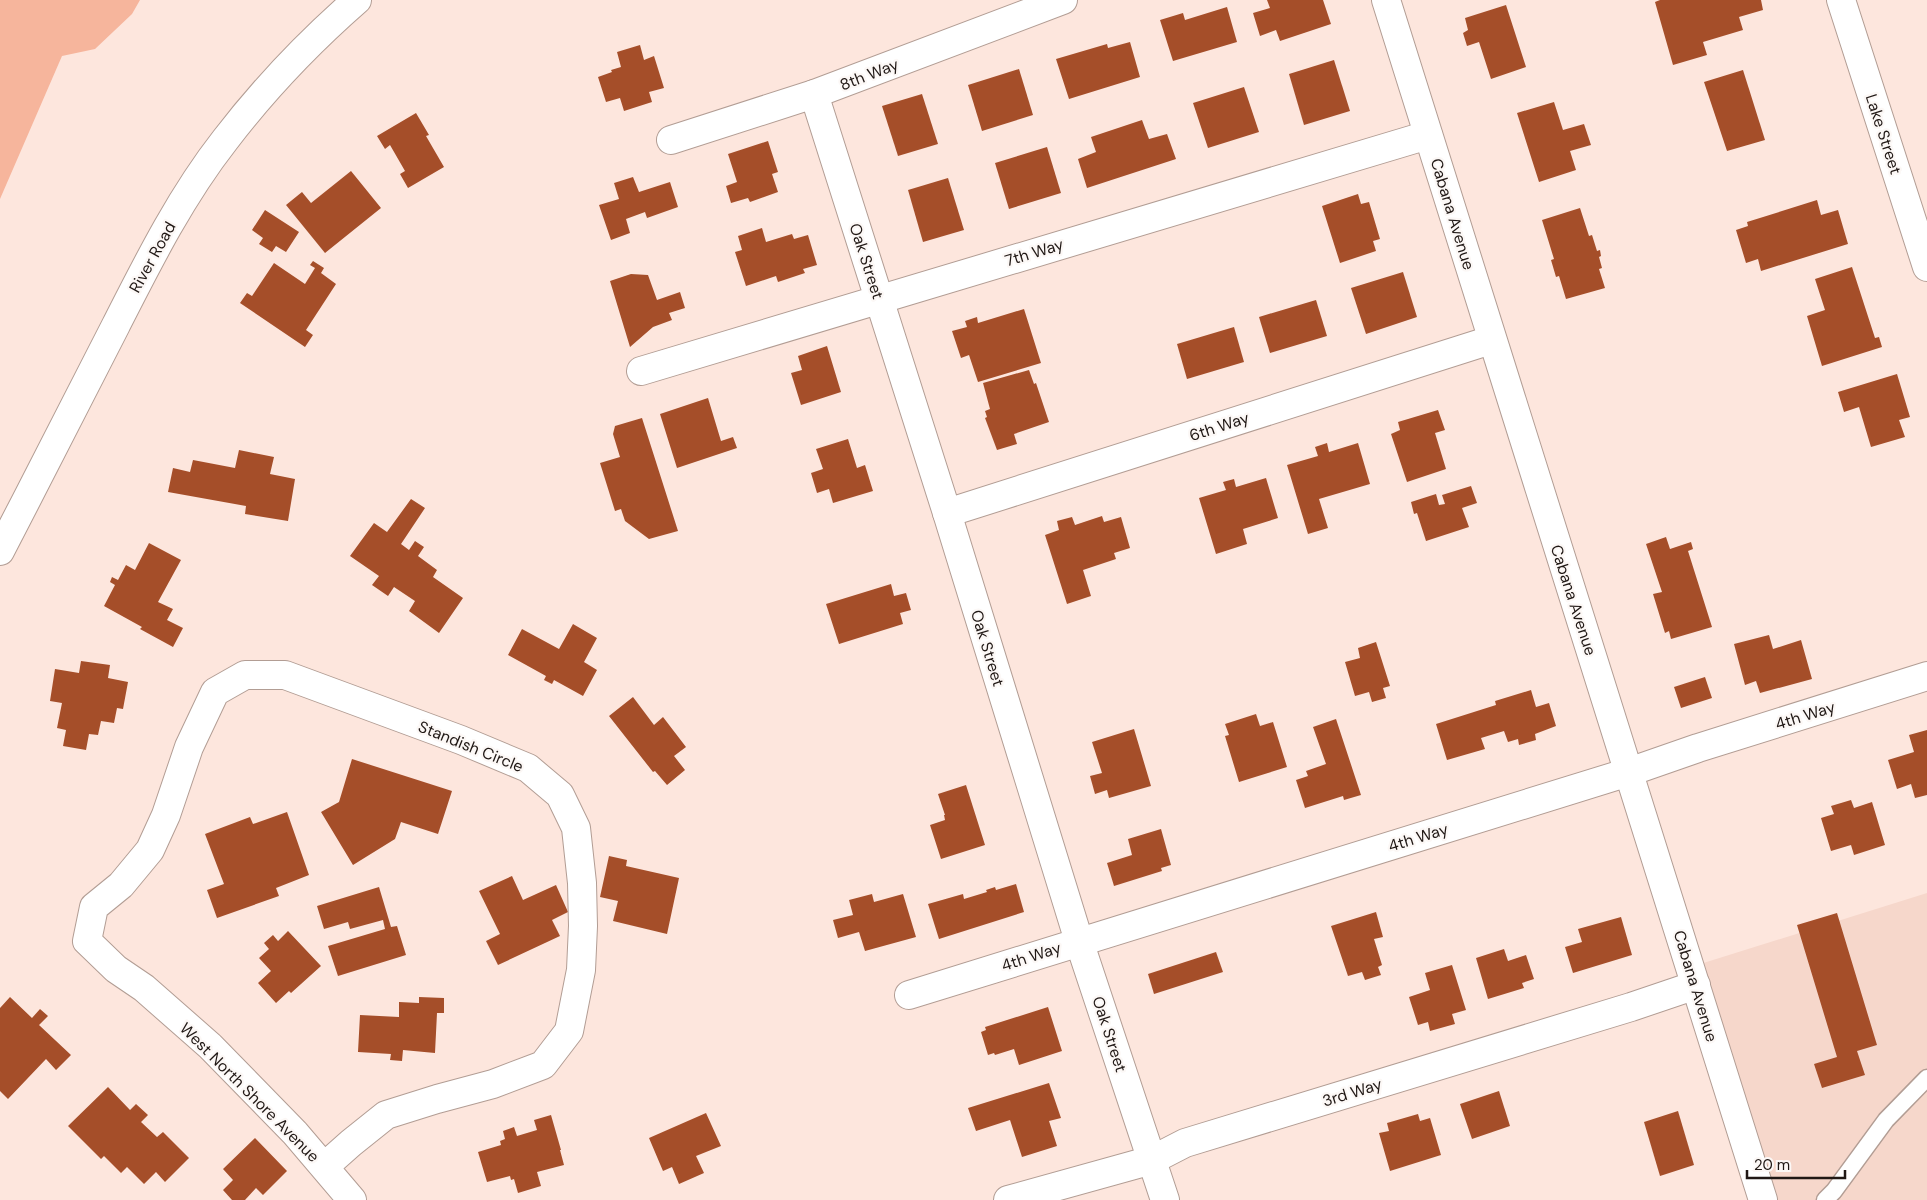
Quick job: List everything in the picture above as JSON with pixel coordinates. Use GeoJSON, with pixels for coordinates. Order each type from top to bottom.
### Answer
{"type":"FeatureCollection","features":[{"type":"Feature","properties":{"kind":"street","name":"River Road"},"geometry":{"type":"LineString","coordinates":[[1,548],[149,260],[195,182],[224,140],[284,70],[323,30],[357,0]]}},
{"type":"Feature","properties":{"kind":"street","name":"8th Way"},"geometry":{"type":"LineString","coordinates":[[671,140],[814,94],[1063,0]]}},
{"type":"Feature","properties":{"kind":"street","name":"Cabana Avenue"},"geometry":{"type":"LineString","coordinates":[[1386,0],[1491,340],[1763,1200]]}},
{"type":"Feature","properties":{"kind":"street","name":"Lake Street"},"geometry":{"type":"LineString","coordinates":[[1841,0],[1927,268]]}},
{"type":"Feature","properties":{"kind":"street","name":"Oak Street"},"geometry":{"type":"LineString","coordinates":[[814,94],[947,513],[1079,941],[1165,1200]]}},
{"type":"Feature","properties":{"kind":"street","name":"7th Way"},"geometry":{"type":"LineString","coordinates":[[641,371],[880,301],[932,283],[1428,134]]}},
{"type":"Feature","properties":{"kind":"street","name":"6th Way"},"geometry":{"type":"LineString","coordinates":[[947,513],[1491,340]]}},
{"type":"Feature","properties":{"kind":"street","name":"Standish Circle"},"geometry":{"type":"LineString","coordinates":[[144,988],[116,969],[87,941],[94,907],[121,885],[150,850],[166,815],[189,747],[215,692],[245,675],[285,675],[461,740],[528,768],[560,795],[576,828],[582,883],[581,970],[570,1031],[543,1065],[493,1084],[386,1115],[350,1143],[324,1168]]}},
{"type":"Feature","properties":{"kind":"street","name":"4th Way"},"geometry":{"type":"LineString","coordinates":[[909,995],[1629,772],[1698,748],[1927,676]]}},
{"type":"Feature","properties":{"kind":"street","name":"3rd Way"},"geometry":{"type":"LineString","coordinates":[[1008,1200],[1152,1160],[1185,1143],[1631,1007],[1696,985]]}},
{"type":"Feature","properties":{"kind":"street","name":"West North Shore Avenue"},"geometry":{"type":"LineString","coordinates":[[144,988],[210,1046],[294,1133],[352,1200]]}},
{"type":"Feature","properties":{"kind":"lane"},"geometry":{"type":"LineString","coordinates":[[1825,1200],[1834,1191],[1886,1120],[1927,1078]]}},
{"type":"Feature","properties":{"kind":"shaded area"},"geometry":{"type":"Polygon","coordinates":[[[0,0],[140,0],[132,14],[95,49],[62,56],[0,199],[0,0]]]}},
{"type":"Feature","properties":{"kind":"shaded area"},"geometry":{"type":"Polygon","coordinates":[[[1927,893],[1927,1200],[1766,1200],[1697,965],[1927,893]]]}},
{"type":"Feature","properties":{"kind":"building"},"geometry":{"type":"Polygon","coordinates":[[[1267,0],[1323,0],[1331,24],[1280,41],[1276,30],[1260,36],[1253,13],[1270,8],[1267,0]]]}},
{"type":"Feature","properties":{"kind":"building"},"geometry":{"type":"Polygon","coordinates":[[[1660,0],[1761,0],[1763,10],[1739,17],[1743,30],[1703,42],[1707,55],[1673,65],[1655,2],[1660,0]]]}},
{"type":"Feature","properties":{"kind":"building"},"geometry":{"type":"Polygon","coordinates":[[[1506,5],[1526,67],[1491,79],[1479,42],[1467,46],[1463,33],[1468,30],[1465,18],[1506,5]]]}},
{"type":"Feature","properties":{"kind":"building"},"geometry":{"type":"Polygon","coordinates":[[[1227,7],[1237,42],[1173,61],[1160,20],[1183,13],[1185,20],[1227,7]]]}},
{"type":"Feature","properties":{"kind":"building"},"geometry":{"type":"Polygon","coordinates":[[[1130,42],[1140,77],[1069,99],[1056,59],[1107,44],[1108,48],[1130,42]]]}},
{"type":"Feature","properties":{"kind":"building"},"geometry":{"type":"Polygon","coordinates":[[[640,45],[644,60],[654,56],[664,88],[649,92],[652,102],[624,111],[620,98],[606,102],[598,77],[621,67],[617,52],[640,45]]]}},
{"type":"Feature","properties":{"kind":"building"},"geometry":{"type":"Polygon","coordinates":[[[1334,60],[1350,111],[1304,125],[1289,74],[1334,60]]]}},
{"type":"Feature","properties":{"kind":"building"},"geometry":{"type":"Polygon","coordinates":[[[1019,69],[1033,115],[982,131],[968,85],[1019,69]]]}},
{"type":"Feature","properties":{"kind":"building"},"geometry":{"type":"Polygon","coordinates":[[[1743,70],[1765,140],[1727,151],[1704,82],[1743,70]]]}},
{"type":"Feature","properties":{"kind":"building"},"geometry":{"type":"Polygon","coordinates":[[[1244,87],[1259,132],[1208,148],[1193,103],[1244,87]]]}},
{"type":"Feature","properties":{"kind":"building"},"geometry":{"type":"Polygon","coordinates":[[[922,94],[938,144],[898,156],[882,106],[922,94]]]}},
{"type":"Feature","properties":{"kind":"building"},"geometry":{"type":"Polygon","coordinates":[[[1554,102],[1563,130],[1584,124],[1591,145],[1570,151],[1576,170],[1539,182],[1517,113],[1554,102]]]}},
{"type":"Feature","properties":{"kind":"building"},"geometry":{"type":"Polygon","coordinates":[[[416,113],[429,135],[426,136],[444,167],[408,188],[400,174],[405,171],[390,145],[385,149],[377,136],[416,113]]]}},
{"type":"Feature","properties":{"kind":"building"},"geometry":{"type":"Polygon","coordinates":[[[1142,120],[1149,139],[1167,134],[1176,159],[1087,188],[1078,159],[1096,152],[1091,137],[1142,120]]]}},
{"type":"Feature","properties":{"kind":"building"},"geometry":{"type":"Polygon","coordinates":[[[768,141],[778,172],[772,174],[778,192],[750,202],[748,198],[731,203],[726,186],[737,182],[728,154],[768,141]]]}},
{"type":"Feature","properties":{"kind":"building"},"geometry":{"type":"Polygon","coordinates":[[[1047,147],[1061,193],[1009,209],[995,163],[1047,147]]]}},
{"type":"Feature","properties":{"kind":"building"},"geometry":{"type":"Polygon","coordinates":[[[351,171],[381,208],[325,253],[286,205],[302,192],[311,203],[351,171]]]}},
{"type":"Feature","properties":{"kind":"building"},"geometry":{"type":"Polygon","coordinates":[[[633,177],[639,192],[670,182],[678,207],[647,218],[645,212],[626,219],[630,233],[611,240],[599,205],[619,199],[614,183],[633,177]]]}},
{"type":"Feature","properties":{"kind":"building"},"geometry":{"type":"Polygon","coordinates":[[[948,178],[964,230],[923,242],[908,190],[948,178]]]}},
{"type":"Feature","properties":{"kind":"building"},"geometry":{"type":"Polygon","coordinates":[[[1358,194],[1361,204],[1369,202],[1380,239],[1373,241],[1376,251],[1340,263],[1322,206],[1358,194]]]}},
{"type":"Feature","properties":{"kind":"building"},"geometry":{"type":"Polygon","coordinates":[[[1817,200],[1821,215],[1838,210],[1848,244],[1761,271],[1758,259],[1746,263],[1736,230],[1748,226],[1747,222],[1817,200]]]}},
{"type":"Feature","properties":{"kind":"building"},"geometry":{"type":"Polygon","coordinates":[[[1580,208],[1589,236],[1592,235],[1597,251],[1600,250],[1601,256],[1599,257],[1602,268],[1599,269],[1605,288],[1566,299],[1559,276],[1556,277],[1551,260],[1554,259],[1542,220],[1580,208]]]}},
{"type":"Feature","properties":{"kind":"building"},"geometry":{"type":"Polygon","coordinates":[[[265,210],[299,232],[286,252],[276,246],[272,252],[259,244],[263,238],[252,230],[265,210]]]}},
{"type":"Feature","properties":{"kind":"building"},"geometry":{"type":"Polygon","coordinates":[[[762,228],[766,242],[792,234],[794,239],[808,235],[817,265],[803,269],[805,273],[778,282],[776,276],[746,286],[735,252],[742,250],[738,236],[762,228]]]}},
{"type":"Feature","properties":{"kind":"building"},"geometry":{"type":"Polygon","coordinates":[[[313,261],[324,268],[321,273],[336,284],[306,330],[313,335],[305,347],[240,303],[247,293],[252,296],[274,263],[305,284],[315,268],[310,265],[313,261]]]}},
{"type":"Feature","properties":{"kind":"building"},"geometry":{"type":"Polygon","coordinates":[[[1852,267],[1875,338],[1879,337],[1882,347],[1822,366],[1807,316],[1825,310],[1815,279],[1852,267]]]}},
{"type":"Feature","properties":{"kind":"building"},"geometry":{"type":"Polygon","coordinates":[[[1403,272],[1417,317],[1366,334],[1351,288],[1403,272]]]}},
{"type":"Feature","properties":{"kind":"building"},"geometry":{"type":"Polygon","coordinates":[[[631,274],[648,275],[657,300],[680,292],[685,308],[669,313],[672,320],[653,327],[630,347],[610,281],[631,274]]]}},
{"type":"Feature","properties":{"kind":"building"},"geometry":{"type":"Polygon","coordinates":[[[1316,300],[1327,336],[1270,353],[1259,317],[1316,300]]]}},
{"type":"Feature","properties":{"kind":"building"},"geometry":{"type":"Polygon","coordinates":[[[1024,309],[1041,363],[978,382],[969,355],[961,358],[952,331],[967,327],[965,321],[977,317],[978,323],[1024,309]]]}},
{"type":"Feature","properties":{"kind":"building"},"geometry":{"type":"Polygon","coordinates":[[[1234,327],[1244,362],[1187,379],[1177,344],[1234,327]]]}},
{"type":"Feature","properties":{"kind":"building"},"geometry":{"type":"Polygon","coordinates":[[[827,346],[841,392],[801,405],[791,373],[802,370],[798,356],[827,346]]]}},
{"type":"Feature","properties":{"kind":"building"},"geometry":{"type":"Polygon","coordinates":[[[1029,370],[1034,384],[1036,383],[1049,422],[1014,434],[1017,444],[997,450],[985,418],[987,417],[985,411],[990,409],[983,383],[1029,370]]]}},
{"type":"Feature","properties":{"kind":"building"},"geometry":{"type":"Polygon","coordinates":[[[1897,374],[1910,417],[1899,420],[1905,437],[1871,447],[1859,407],[1844,412],[1838,392],[1897,374]]]}},
{"type":"Feature","properties":{"kind":"building"},"geometry":{"type":"Polygon","coordinates":[[[708,398],[721,441],[733,437],[737,448],[677,468],[660,414],[708,398]]]}},
{"type":"Feature","properties":{"kind":"building"},"geometry":{"type":"Polygon","coordinates":[[[1438,410],[1445,430],[1435,433],[1446,469],[1407,482],[1391,434],[1400,430],[1398,422],[1438,410]]]}},
{"type":"Feature","properties":{"kind":"building"},"geometry":{"type":"Polygon","coordinates":[[[642,418],[678,531],[649,539],[625,521],[621,509],[615,511],[600,463],[620,457],[613,434],[615,426],[642,418]]]}},
{"type":"Feature","properties":{"kind":"building"},"geometry":{"type":"Polygon","coordinates":[[[848,439],[857,468],[865,465],[873,491],[833,503],[829,489],[817,493],[811,473],[823,469],[816,449],[848,439]]]}},
{"type":"Feature","properties":{"kind":"building"},"geometry":{"type":"Polygon","coordinates":[[[1327,443],[1329,452],[1358,443],[1370,484],[1319,499],[1328,528],[1308,534],[1287,465],[1318,456],[1315,447],[1327,443]]]}},
{"type":"Feature","properties":{"kind":"building"},"geometry":{"type":"Polygon","coordinates":[[[239,450],[274,457],[270,474],[295,479],[288,521],[245,514],[246,506],[168,492],[173,468],[190,472],[193,460],[235,468],[239,450]]]}},
{"type":"Feature","properties":{"kind":"building"},"geometry":{"type":"Polygon","coordinates":[[[1266,478],[1278,518],[1243,529],[1247,544],[1216,554],[1199,498],[1226,490],[1223,482],[1234,479],[1236,487],[1266,478]]]}},
{"type":"Feature","properties":{"kind":"building"},"geometry":{"type":"Polygon","coordinates":[[[1471,486],[1477,503],[1462,508],[1469,527],[1426,541],[1417,513],[1414,514],[1411,502],[1436,494],[1439,505],[1445,504],[1442,495],[1471,486]]]}},
{"type":"Feature","properties":{"kind":"building"},"geometry":{"type":"Polygon","coordinates":[[[411,499],[425,508],[401,544],[409,550],[415,541],[424,547],[418,556],[437,570],[433,577],[463,598],[439,633],[409,611],[415,601],[394,587],[388,596],[372,585],[379,576],[350,556],[374,523],[387,532],[411,499]]]}},
{"type":"Feature","properties":{"kind":"building"},"geometry":{"type":"Polygon","coordinates":[[[1102,516],[1104,522],[1121,517],[1130,548],[1114,553],[1116,559],[1083,570],[1091,596],[1067,604],[1045,535],[1059,530],[1057,521],[1072,517],[1075,525],[1102,516]]]}},
{"type":"Feature","properties":{"kind":"building"},"geometry":{"type":"Polygon","coordinates":[[[1666,537],[1670,549],[1691,542],[1693,549],[1688,551],[1712,627],[1671,639],[1669,631],[1665,633],[1653,594],[1662,592],[1646,544],[1666,537]]]}},
{"type":"Feature","properties":{"kind":"building"},"geometry":{"type":"Polygon","coordinates":[[[149,543],[181,560],[158,602],[173,609],[167,620],[183,628],[173,647],[104,606],[115,585],[110,582],[112,577],[118,580],[126,565],[135,570],[149,543]]]}},
{"type":"Feature","properties":{"kind":"building"},"geometry":{"type":"Polygon","coordinates":[[[891,584],[894,596],[906,593],[911,610],[900,613],[903,624],[839,644],[826,604],[891,584]]]}},
{"type":"Feature","properties":{"kind":"building"},"geometry":{"type":"Polygon","coordinates":[[[573,624],[597,638],[584,662],[597,670],[583,696],[554,680],[552,684],[544,680],[546,676],[508,655],[522,629],[559,649],[573,624]]]}},
{"type":"Feature","properties":{"kind":"building"},"geometry":{"type":"Polygon","coordinates":[[[1769,635],[1773,649],[1801,640],[1812,679],[1760,693],[1756,681],[1745,685],[1734,644],[1769,635]]]}},
{"type":"Feature","properties":{"kind":"building"},"geometry":{"type":"Polygon","coordinates":[[[1376,642],[1390,686],[1383,688],[1386,698],[1372,702],[1369,692],[1355,696],[1345,662],[1360,658],[1358,648],[1376,642]]]}},
{"type":"Feature","properties":{"kind":"building"},"geometry":{"type":"Polygon","coordinates":[[[81,661],[110,665],[108,678],[128,682],[123,709],[117,708],[114,723],[101,721],[98,735],[89,734],[86,750],[63,746],[66,730],[57,728],[62,703],[50,701],[55,669],[79,673],[81,661]]]}},
{"type":"Feature","properties":{"kind":"building"},"geometry":{"type":"Polygon","coordinates":[[[1705,677],[1712,698],[1681,708],[1674,687],[1705,677]]]}},
{"type":"Feature","properties":{"kind":"building"},"geometry":{"type":"Polygon","coordinates":[[[1531,690],[1536,707],[1549,703],[1556,726],[1535,734],[1536,740],[1519,745],[1518,739],[1508,742],[1504,731],[1481,738],[1485,749],[1447,760],[1436,724],[1496,705],[1495,701],[1531,690]]]}},
{"type":"Feature","properties":{"kind":"building"},"geometry":{"type":"Polygon","coordinates":[[[633,697],[654,725],[663,717],[686,747],[674,756],[685,770],[667,785],[655,771],[653,772],[609,716],[633,697]]]}},
{"type":"Feature","properties":{"kind":"building"},"geometry":{"type":"Polygon","coordinates":[[[1256,714],[1260,726],[1273,722],[1287,767],[1239,782],[1225,736],[1229,735],[1225,724],[1256,714]]]}},
{"type":"Feature","properties":{"kind":"building"},"geometry":{"type":"Polygon","coordinates":[[[1336,719],[1361,795],[1344,800],[1343,796],[1305,808],[1296,780],[1308,776],[1306,771],[1326,764],[1313,727],[1336,719]]]}},
{"type":"Feature","properties":{"kind":"building"},"geometry":{"type":"Polygon","coordinates":[[[1134,729],[1151,786],[1109,798],[1107,790],[1095,794],[1090,776],[1102,773],[1092,742],[1134,729]]]}},
{"type":"Feature","properties":{"kind":"building"},"geometry":{"type":"Polygon","coordinates":[[[1927,730],[1927,795],[1915,798],[1911,784],[1897,789],[1888,760],[1914,752],[1909,735],[1927,730]]]}},
{"type":"Feature","properties":{"kind":"building"},"geometry":{"type":"Polygon","coordinates":[[[352,759],[452,791],[438,834],[401,822],[395,839],[353,865],[321,812],[339,802],[352,759]]]}},
{"type":"Feature","properties":{"kind":"building"},"geometry":{"type":"Polygon","coordinates":[[[966,785],[985,845],[941,859],[930,825],[945,820],[938,794],[966,785]]]}},
{"type":"Feature","properties":{"kind":"building"},"geometry":{"type":"Polygon","coordinates":[[[1851,800],[1854,808],[1872,802],[1885,845],[1854,855],[1851,845],[1831,851],[1821,818],[1834,814],[1831,806],[1851,800]]]}},
{"type":"Feature","properties":{"kind":"building"},"geometry":{"type":"Polygon","coordinates":[[[287,812],[309,875],[276,888],[279,896],[217,918],[207,890],[224,884],[205,834],[250,817],[253,824],[287,812]]]}},
{"type":"Feature","properties":{"kind":"building"},"geometry":{"type":"Polygon","coordinates":[[[1161,829],[1171,865],[1161,868],[1162,871],[1114,886],[1107,863],[1132,855],[1128,839],[1161,829]]]}},
{"type":"Feature","properties":{"kind":"building"},"geometry":{"type":"Polygon","coordinates":[[[609,856],[627,860],[626,866],[679,878],[667,934],[613,921],[618,901],[600,897],[609,856]]]}},
{"type":"Feature","properties":{"kind":"building"},"geometry":{"type":"Polygon","coordinates":[[[512,876],[523,900],[556,885],[568,912],[552,920],[560,936],[498,965],[486,941],[500,934],[479,891],[512,876]]]}},
{"type":"Feature","properties":{"kind":"building"},"geometry":{"type":"Polygon","coordinates":[[[1016,884],[1024,912],[939,939],[928,904],[963,894],[964,899],[987,892],[986,890],[995,887],[996,890],[1016,884]]]}},
{"type":"Feature","properties":{"kind":"building"},"geometry":{"type":"Polygon","coordinates":[[[379,887],[391,927],[397,926],[406,955],[338,976],[328,946],[385,929],[383,920],[350,929],[348,922],[324,929],[317,906],[379,887]]]}},
{"type":"Feature","properties":{"kind":"building"},"geometry":{"type":"Polygon","coordinates":[[[872,894],[874,902],[903,894],[916,937],[865,951],[859,932],[838,938],[833,920],[853,915],[849,900],[872,894]]]}},
{"type":"Feature","properties":{"kind":"building"},"geometry":{"type":"Polygon","coordinates":[[[1376,912],[1383,937],[1374,939],[1382,965],[1378,967],[1381,975],[1365,980],[1362,972],[1348,976],[1331,926],[1376,912]]]}},
{"type":"Feature","properties":{"kind":"building"},"geometry":{"type":"Polygon","coordinates":[[[1837,913],[1877,1045],[1857,1051],[1865,1075],[1822,1088],[1814,1064],[1837,1057],[1797,925],[1837,913]]]}},
{"type":"Feature","properties":{"kind":"building"},"geometry":{"type":"Polygon","coordinates":[[[1621,917],[1632,955],[1573,973],[1565,947],[1582,942],[1578,929],[1621,917]]]}},
{"type":"Feature","properties":{"kind":"building"},"geometry":{"type":"Polygon","coordinates":[[[288,931],[321,966],[291,993],[289,991],[276,1003],[258,983],[271,971],[259,958],[269,949],[264,943],[273,935],[278,941],[288,931]]]}},
{"type":"Feature","properties":{"kind":"building"},"geometry":{"type":"Polygon","coordinates":[[[1504,949],[1508,961],[1526,955],[1534,979],[1522,983],[1524,988],[1488,999],[1476,958],[1504,949]]]}},
{"type":"Feature","properties":{"kind":"building"},"geometry":{"type":"Polygon","coordinates":[[[1216,952],[1223,972],[1154,994],[1148,974],[1216,952]]]}},
{"type":"Feature","properties":{"kind":"building"},"geometry":{"type":"Polygon","coordinates":[[[1452,965],[1466,1010],[1452,1014],[1455,1024],[1430,1031],[1428,1022],[1418,1025],[1409,997],[1430,990],[1425,973],[1452,965]]]}},
{"type":"Feature","properties":{"kind":"building"},"geometry":{"type":"Polygon","coordinates":[[[10,997],[32,1018],[40,1009],[48,1016],[39,1025],[71,1055],[56,1070],[46,1059],[8,1099],[0,1091],[0,1008],[10,997]]]}},
{"type":"Feature","properties":{"kind":"building"},"geometry":{"type":"Polygon","coordinates":[[[419,997],[444,998],[444,1013],[437,1013],[435,1053],[403,1050],[402,1061],[390,1060],[391,1054],[358,1052],[360,1015],[399,1017],[399,1002],[419,1003],[419,997]]]}},
{"type":"Feature","properties":{"kind":"building"},"geometry":{"type":"Polygon","coordinates":[[[1048,1007],[1062,1051],[1019,1065],[1014,1049],[995,1055],[994,1053],[988,1055],[981,1032],[986,1030],[985,1027],[1048,1007]]]}},
{"type":"Feature","properties":{"kind":"building"},"geometry":{"type":"Polygon","coordinates":[[[1049,1083],[1061,1118],[1049,1121],[1057,1146],[1022,1157],[1010,1120],[976,1131],[968,1108],[1049,1083]]]}},
{"type":"Feature","properties":{"kind":"building"},"geometry":{"type":"Polygon","coordinates":[[[108,1087],[130,1110],[136,1104],[148,1115],[141,1122],[157,1137],[163,1132],[189,1158],[165,1182],[156,1172],[144,1184],[127,1167],[121,1173],[104,1156],[101,1159],[68,1126],[108,1087]]]}},
{"type":"Feature","properties":{"kind":"building"},"geometry":{"type":"Polygon","coordinates":[[[1499,1091],[1510,1126],[1472,1139],[1460,1104],[1499,1091]]]}},
{"type":"Feature","properties":{"kind":"building"},"geometry":{"type":"Polygon","coordinates":[[[1678,1111],[1694,1165],[1660,1176],[1644,1122],[1678,1111]]]}},
{"type":"Feature","properties":{"kind":"building"},"geometry":{"type":"Polygon","coordinates":[[[706,1113],[721,1146],[696,1156],[704,1173],[679,1184],[672,1167],[663,1171],[649,1138],[706,1113]]]}},
{"type":"Feature","properties":{"kind":"building"},"geometry":{"type":"Polygon","coordinates":[[[1418,1114],[1420,1121],[1430,1118],[1441,1155],[1390,1171],[1379,1133],[1389,1131],[1387,1123],[1418,1114]]]}},
{"type":"Feature","properties":{"kind":"building"},"geometry":{"type":"Polygon","coordinates":[[[551,1115],[564,1165],[537,1172],[541,1186],[518,1193],[514,1179],[511,1180],[510,1176],[487,1182],[478,1152],[501,1145],[500,1141],[505,1139],[503,1131],[514,1127],[517,1136],[537,1130],[534,1120],[551,1115]]]}},
{"type":"Feature","properties":{"kind":"building"},"geometry":{"type":"Polygon","coordinates":[[[255,1138],[287,1171],[263,1195],[256,1188],[245,1200],[232,1200],[223,1190],[233,1180],[223,1169],[255,1138]]]}}]}
